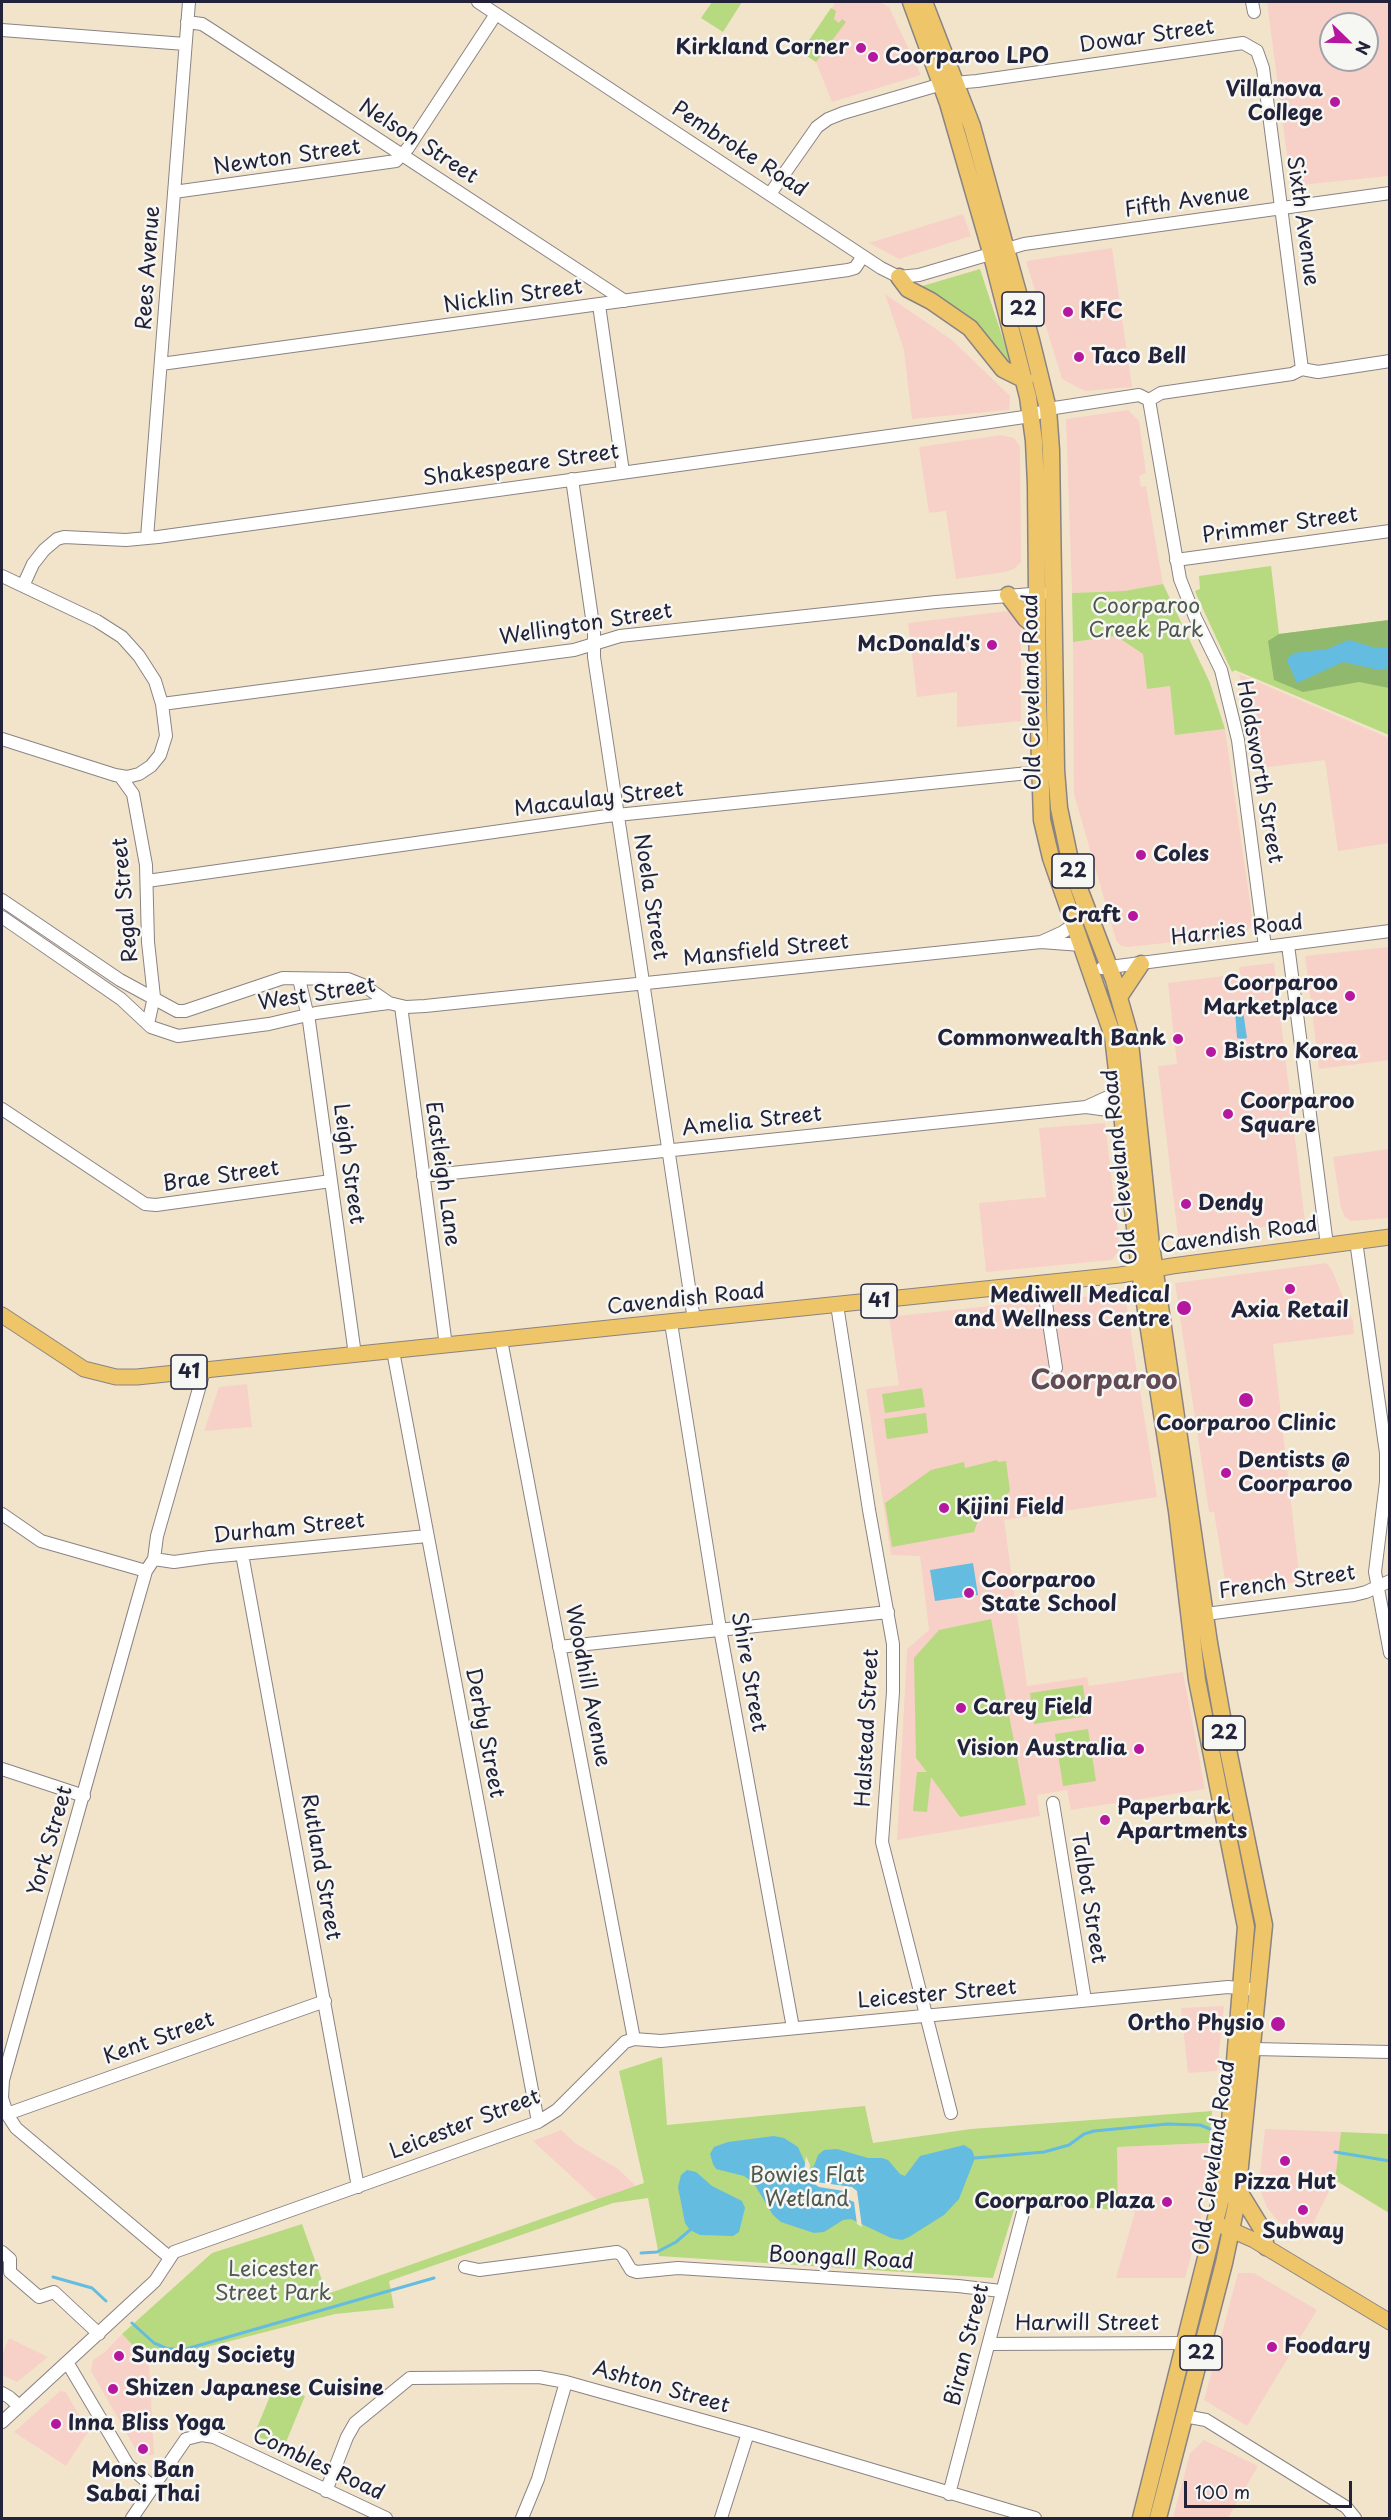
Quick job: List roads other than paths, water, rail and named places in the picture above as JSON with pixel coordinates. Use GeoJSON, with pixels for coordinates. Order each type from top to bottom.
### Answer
{"type":"FeatureCollection","features":[{"type":"Feature","properties":{"kind":"highway","name":"Old Cleveland Road"},"geometry":{"type":"LineString","coordinates":[[910,2],[972,126],[1031,416],[1045,593],[1037,628],[1048,771],[1059,808],[1067,853],[1119,997],[1132,1049],[1147,1270]]}},
{"type":"Feature","properties":{"kind":"highway","name":"Old Cleveland Road"},"geometry":{"type":"LineString","coordinates":[[924,2],[949,83]]}},
{"type":"Feature","properties":{"kind":"highway","name":"Old Cleveland Road"},"geometry":{"type":"LineString","coordinates":[[999,250],[1047,409],[1051,450],[1045,593],[1048,771],[1041,809],[1046,839],[1073,925],[1113,1036],[1196,1616],[1203,1718],[1244,1913],[1246,1935],[1230,2122],[1224,2226],[1184,2416],[1158,2518]]}},
{"type":"Feature","properties":{"kind":"highway"},"geometry":{"type":"LineString","coordinates":[[900,277],[908,289],[970,328],[1003,369],[1024,380]]}},
{"type":"Feature","properties":{"kind":"highway"},"geometry":{"type":"LineString","coordinates":[[1008,595],[1026,619],[1037,628]]}},
{"type":"Feature","properties":{"kind":"highway"},"geometry":{"type":"LineString","coordinates":[[1119,997],[1135,977],[1141,964]]}},
{"type":"Feature","properties":{"kind":"highway","name":"Old Cleveland Road"},"geometry":{"type":"LineString","coordinates":[[1141,2518],[1186,2343],[1238,2190],[1265,1936],[1218,1704],[1196,1616]]}},
{"type":"Feature","properties":{"kind":"highway"},"geometry":{"type":"LineString","coordinates":[[1238,2190],[1263,2229],[1266,2247]]}},
{"type":"Feature","properties":{"kind":"main road","name":"Cavendish Road"},"geometry":{"type":"LineString","coordinates":[[2,1315],[66,1359],[94,1373],[128,1378],[1125,1275],[1147,1270],[1389,1237]]}},
{"type":"Feature","properties":{"kind":"main road"},"geometry":{"type":"LineString","coordinates":[[1224,2226],[1266,2247],[1389,2322]]}},
{"type":"Feature","properties":{"kind":"street","name":"Rees Avenue"},"geometry":{"type":"LineString","coordinates":[[147,538],[189,2]]}},
{"type":"Feature","properties":{"kind":"street","name":"Pembroke Road"},"geometry":{"type":"LineString","coordinates":[[478,2],[863,256],[900,277]]}},
{"type":"Feature","properties":{"kind":"street"},"geometry":{"type":"LineString","coordinates":[[402,155],[496,14]]}},
{"type":"Feature","properties":{"kind":"street","name":"Nelson Street"},"geometry":{"type":"LineString","coordinates":[[187,22],[205,25],[625,301]]}},
{"type":"Feature","properties":{"kind":"street"},"geometry":{"type":"LineString","coordinates":[[2,30],[185,44]]}},
{"type":"Feature","properties":{"kind":"street","name":"Dowar Street"},"geometry":{"type":"LineString","coordinates":[[770,194],[813,132],[828,119],[949,83],[1233,44],[1243,43],[1251,46]]}},
{"type":"Feature","properties":{"kind":"street","name":"Sixth Avenue"},"geometry":{"type":"LineString","coordinates":[[1251,46],[1257,51],[1263,68],[1302,369]]}},
{"type":"Feature","properties":{"kind":"street","name":"Newton Street"},"geometry":{"type":"LineString","coordinates":[[174,192],[391,163],[402,155]]}},
{"type":"Feature","properties":{"kind":"street","name":"Fifth Avenue"},"geometry":{"type":"LineString","coordinates":[[999,250],[1389,193]]}},
{"type":"Feature","properties":{"kind":"street"},"geometry":{"type":"LineString","coordinates":[[900,277],[925,273],[999,250]]}},
{"type":"Feature","properties":{"kind":"street","name":"Nicklin Street"},"geometry":{"type":"LineString","coordinates":[[161,364],[848,270],[856,267],[863,256]]}},
{"type":"Feature","properties":{"kind":"street"},"geometry":{"type":"LineString","coordinates":[[599,305],[623,472]]}},
{"type":"Feature","properties":{"kind":"street"},"geometry":{"type":"LineString","coordinates":[[1149,400],[1161,393],[1292,374],[1302,369],[1318,372],[1389,361]]}},
{"type":"Feature","properties":{"kind":"street","name":"Shakespeare Street"},"geometry":{"type":"LineString","coordinates":[[23,586],[39,556],[60,538],[76,536],[126,540],[147,538],[1031,416],[1047,409],[1139,395],[1149,400]]}},
{"type":"Feature","properties":{"kind":"street","name":"Holdsworth Street"},"geometry":{"type":"LineString","coordinates":[[1149,400],[1176,560],[1185,592],[1221,670],[1238,740],[1265,947]]}},
{"type":"Feature","properties":{"kind":"street","name":"Noela Street"},"geometry":{"type":"LineString","coordinates":[[572,479],[594,657],[694,1320]]}},
{"type":"Feature","properties":{"kind":"street","name":"Primmer Street"},"geometry":{"type":"LineString","coordinates":[[1176,560],[1389,531]]}},
{"type":"Feature","properties":{"kind":"street"},"geometry":{"type":"LineString","coordinates":[[2,576],[97,621],[122,637],[139,656],[152,676],[162,704],[166,736],[160,755],[151,766],[139,774],[120,776],[2,739]]}},
{"type":"Feature","properties":{"kind":"street","name":"Wellington Street"},"geometry":{"type":"LineString","coordinates":[[162,704],[574,650],[620,636],[1045,593]]}},
{"type":"Feature","properties":{"kind":"street","name":"Macaulay Street"},"geometry":{"type":"LineString","coordinates":[[147,881],[618,816],[1048,771]]}},
{"type":"Feature","properties":{"kind":"street","name":"Regal Street"},"geometry":{"type":"LineString","coordinates":[[120,776],[134,800],[147,881],[148,942],[154,1000],[148,1024]]}},
{"type":"Feature","properties":{"kind":"street","name":"West Street"},"geometry":{"type":"LineString","coordinates":[[2,900],[172,1010],[185,1011],[276,979],[348,979],[363,985],[395,1005]]}},
{"type":"Feature","properties":{"kind":"street"},"geometry":{"type":"LineString","coordinates":[[2,916],[121,999],[148,1024]]}},
{"type":"Feature","properties":{"kind":"street","name":"Mansfield Street"},"geometry":{"type":"LineString","coordinates":[[1041,942],[1073,925]]}},
{"type":"Feature","properties":{"kind":"street","name":"Harries Road"},"geometry":{"type":"LineString","coordinates":[[1090,970],[1389,931]]}},
{"type":"Feature","properties":{"kind":"street","name":"Mansfield Street"},"geometry":{"type":"LineString","coordinates":[[395,1005],[425,1006],[1041,942],[1081,945]]}},
{"type":"Feature","properties":{"kind":"street"},"geometry":{"type":"LineString","coordinates":[[1288,945],[1327,1245]]}},
{"type":"Feature","properties":{"kind":"street","name":"Leigh Street"},"geometry":{"type":"LineString","coordinates":[[299,979],[308,1015],[355,1355]]}},
{"type":"Feature","properties":{"kind":"street","name":"West Street"},"geometry":{"type":"LineString","coordinates":[[148,1024],[165,1032],[186,1035],[269,1024],[308,1015],[395,1005]]}},
{"type":"Feature","properties":{"kind":"street","name":"Eastleigh Lane"},"geometry":{"type":"LineString","coordinates":[[395,1005],[423,1176],[446,1346]]}},
{"type":"Feature","properties":{"kind":"street","name":"Amelia Street"},"geometry":{"type":"LineString","coordinates":[[1086,1107],[1121,1091]]}},
{"type":"Feature","properties":{"kind":"street","name":"Amelia Street"},"geometry":{"type":"LineString","coordinates":[[423,1176],[1086,1107],[1123,1112]]}},
{"type":"Feature","properties":{"kind":"street","name":"Brae Street"},"geometry":{"type":"LineString","coordinates":[[2,1109],[145,1204],[156,1205],[331,1181]]}},
{"type":"Feature","properties":{"kind":"street"},"geometry":{"type":"LineString","coordinates":[[1356,1241],[1386,1453],[1386,1482],[1375,1554],[1376,1588],[1389,1653]]}},
{"type":"Feature","properties":{"kind":"street"},"geometry":{"type":"LineString","coordinates":[[1043,1284],[1056,1368]]}},
{"type":"Feature","properties":{"kind":"street","name":"Halstead Street"},"geometry":{"type":"LineString","coordinates":[[837,1305],[869,1510],[894,1644],[893,1692],[882,1842],[951,2114]]}},
{"type":"Feature","properties":{"kind":"street","name":"Shire Street"},"geometry":{"type":"LineString","coordinates":[[671,1323],[720,1629],[793,2028]]}},
{"type":"Feature","properties":{"kind":"street","name":"Woodhill Avenue"},"geometry":{"type":"LineString","coordinates":[[501,1340],[634,2039]]}},
{"type":"Feature","properties":{"kind":"street","name":"Derby Street"},"geometry":{"type":"LineString","coordinates":[[393,1351],[538,2122]]}},
{"type":"Feature","properties":{"kind":"street","name":"York Street"},"geometry":{"type":"LineString","coordinates":[[7,2114],[2,2098],[3,2080],[146,1572],[154,1559],[157,1536],[204,1371]]}},
{"type":"Feature","properties":{"kind":"street"},"geometry":{"type":"LineString","coordinates":[[2,1514],[41,1541],[146,1572]]}},
{"type":"Feature","properties":{"kind":"street","name":"Durham Street"},"geometry":{"type":"LineString","coordinates":[[154,1559],[174,1563],[427,1536]]}},
{"type":"Feature","properties":{"kind":"street","name":"Rutland Street"},"geometry":{"type":"LineString","coordinates":[[242,1554],[358,2187]]}},
{"type":"Feature","properties":{"kind":"street","name":"French Street"},"geometry":{"type":"LineString","coordinates":[[1196,1616],[1354,1594],[1376,1588],[1389,1581]]}},
{"type":"Feature","properties":{"kind":"street"},"geometry":{"type":"LineString","coordinates":[[560,1647],[888,1612]]}},
{"type":"Feature","properties":{"kind":"street"},"geometry":{"type":"LineString","coordinates":[[2,1769],[84,1796]]}},
{"type":"Feature","properties":{"kind":"street","name":"Talbot Street"},"geometry":{"type":"LineString","coordinates":[[1053,1803],[1085,2000]]}},
{"type":"Feature","properties":{"kind":"street","name":"Leicester Street"},"geometry":{"type":"LineString","coordinates":[[169,2257],[177,2251],[538,2122],[557,2110],[625,2042],[634,2039],[661,2041],[1228,1987],[1259,1990]]}},
{"type":"Feature","properties":{"kind":"street","name":"Kent Street"},"geometry":{"type":"LineString","coordinates":[[7,2114],[325,2001]]}},
{"type":"Feature","properties":{"kind":"street"},"geometry":{"type":"LineString","coordinates":[[1253,2049],[1389,2052]]}},
{"type":"Feature","properties":{"kind":"street"},"geometry":{"type":"LineString","coordinates":[[2,2422],[160,2276],[169,2257],[16,2128],[7,2114]]}},
{"type":"Feature","properties":{"kind":"street","name":"Biran Street"},"geometry":{"type":"LineString","coordinates":[[949,2494],[1025,2205]]}},
{"type":"Feature","properties":{"kind":"street"},"geometry":{"type":"LineString","coordinates":[[2,2252],[10,2259],[10,2272],[39,2298],[54,2292],[99,2334]]}},
{"type":"Feature","properties":{"kind":"street","name":"Boongall Road"},"geometry":{"type":"LineString","coordinates":[[465,2267],[479,2270],[617,2252],[622,2255],[631,2270],[637,2272],[678,2268],[958,2286],[1001,2291]]}},
{"type":"Feature","properties":{"kind":"street","name":"Harwill Street"},"geometry":{"type":"LineString","coordinates":[[989,2344],[1186,2343]]}},
{"type":"Feature","properties":{"kind":"street"},"geometry":{"type":"LineString","coordinates":[[67,2362],[128,2465],[153,2487]]}},
{"type":"Feature","properties":{"kind":"street","name":"Ashton Street"},"geometry":{"type":"LineString","coordinates":[[326,2491],[347,2437],[355,2423],[410,2378],[539,2377],[567,2382],[748,2433],[1035,2518]]}},
{"type":"Feature","properties":{"kind":"street"},"geometry":{"type":"LineString","coordinates":[[522,2518],[538,2479],[567,2382]]}},
{"type":"Feature","properties":{"kind":"street"},"geometry":{"type":"LineString","coordinates":[[2,2393],[19,2406]]}},
{"type":"Feature","properties":{"kind":"street"},"geometry":{"type":"LineString","coordinates":[[1184,2416],[1206,2420],[1346,2507],[1356,2518]]}},
{"type":"Feature","properties":{"kind":"street"},"geometry":{"type":"LineString","coordinates":[[721,2518],[748,2433]]}},
{"type":"Feature","properties":{"kind":"street","name":"Combles Road"},"geometry":{"type":"LineString","coordinates":[[132,2518],[186,2439],[202,2435],[214,2438],[386,2518]]}},
{"type":"Feature","properties":{"kind":"water"},"geometry":{"type":"Polygon","coordinates":[[[1349,640],[1376,648],[1389,647],[1389,668],[1379,670],[1343,662],[1297,683],[1288,663],[1288,658],[1294,653],[1327,649],[1349,640]]]}},
{"type":"Feature","properties":{"kind":"water"},"geometry":{"type":"Polygon","coordinates":[[[1242,1004],[1247,1038],[1242,1039],[1237,1038],[1235,1006],[1242,1004]]]}},
{"type":"Feature","properties":{"kind":"water"},"geometry":{"type":"Polygon","coordinates":[[[973,1563],[978,1595],[935,1601],[930,1570],[973,1563]]]}},
{"type":"Feature","properties":{"kind":"water"},"geometry":{"type":"Polygon","coordinates":[[[774,2136],[784,2138],[798,2147],[808,2170],[814,2166],[818,2155],[824,2150],[837,2149],[868,2158],[888,2160],[900,2174],[905,2176],[920,2156],[964,2145],[972,2150],[975,2158],[959,2199],[944,2215],[909,2237],[902,2240],[891,2238],[851,2219],[843,2220],[824,2232],[814,2233],[781,2222],[773,2215],[753,2182],[744,2176],[716,2169],[713,2164],[710,2154],[714,2147],[728,2142],[774,2136]]]}},
{"type":"Feature","properties":{"kind":"water"},"geometry":{"type":"Polygon","coordinates":[[[687,2170],[696,2172],[712,2186],[742,2201],[745,2208],[739,2232],[733,2236],[700,2235],[690,2230],[685,2223],[678,2187],[681,2175],[687,2170]]]}},
{"type":"Feature","properties":{"kind":"waterway"},"geometry":{"type":"LineString","coordinates":[[975,2158],[1044,2152],[1069,2145],[1084,2134],[1094,2131],[1167,2124],[1200,2125],[1210,2129]]}},
{"type":"Feature","properties":{"kind":"waterway"},"geometry":{"type":"LineString","coordinates":[[1335,2152],[1390,2161]]}},
{"type":"Feature","properties":{"kind":"waterway"},"geometry":{"type":"LineString","coordinates":[[641,2253],[657,2252],[676,2242],[690,2230]]}},
{"type":"Feature","properties":{"kind":"waterway"},"geometry":{"type":"LineString","coordinates":[[53,2277],[92,2288],[106,2301]]}},
{"type":"Feature","properties":{"kind":"waterway"},"geometry":{"type":"LineString","coordinates":[[132,2323],[154,2343],[168,2349],[186,2349],[434,2278]]}},
{"type":"Feature","properties":{"kind":"place","name":"Kirkland Corner"},"geometry":{"type":"Point","coordinates":[861,48]}},
{"type":"Feature","properties":{"kind":"place","name":"Coorparoo LPO"},"geometry":{"type":"Point","coordinates":[873,57]}},
{"type":"Feature","properties":{"kind":"place","name":"Villanova College"},"geometry":{"type":"Point","coordinates":[1335,102]}},
{"type":"Feature","properties":{"kind":"place","name":"KFC"},"geometry":{"type":"Point","coordinates":[1068,312]}},
{"type":"Feature","properties":{"kind":"place","name":"Taco Bell"},"geometry":{"type":"Point","coordinates":[1079,357]}},
{"type":"Feature","properties":{"kind":"place","name":"McDonald's"},"geometry":{"type":"Point","coordinates":[992,645]}},
{"type":"Feature","properties":{"kind":"place","name":"Coles"},"geometry":{"type":"Point","coordinates":[1141,855]}},
{"type":"Feature","properties":{"kind":"place","name":"Craft"},"geometry":{"type":"Point","coordinates":[1133,916]}},
{"type":"Feature","properties":{"kind":"place","name":"Coorparoo Marketplace"},"geometry":{"type":"Point","coordinates":[1350,996]}},
{"type":"Feature","properties":{"kind":"place","name":"Commonwealth Bank"},"geometry":{"type":"Point","coordinates":[1178,1039]}},
{"type":"Feature","properties":{"kind":"place","name":"Bistro Korea"},"geometry":{"type":"Point","coordinates":[1211,1052]}},
{"type":"Feature","properties":{"kind":"place","name":"Coorparoo Square"},"geometry":{"type":"Point","coordinates":[1228,1114]}},
{"type":"Feature","properties":{"kind":"place","name":"Dendy"},"geometry":{"type":"Point","coordinates":[1186,1204]}},
{"type":"Feature","properties":{"kind":"place","name":"Axia Retail"},"geometry":{"type":"Point","coordinates":[1290,1289]}},
{"type":"Feature","properties":{"kind":"place","name":"Mediwell Medical and Wellness Centre"},"geometry":{"type":"Point","coordinates":[1184,1308]}},
{"type":"Feature","properties":{"kind":"place","name":"Coorparoo Clinic"},"geometry":{"type":"Point","coordinates":[1246,1400]}},
{"type":"Feature","properties":{"kind":"place","name":"Dentists @ Coorparoo"},"geometry":{"type":"Point","coordinates":[1226,1473]}},
{"type":"Feature","properties":{"kind":"place","name":"Kijini Field"},"geometry":{"type":"Point","coordinates":[944,1508]}},
{"type":"Feature","properties":{"kind":"place","name":"Coorparoo State School"},"geometry":{"type":"Point","coordinates":[969,1593]}},
{"type":"Feature","properties":{"kind":"place","name":"Carey Field"},"geometry":{"type":"Point","coordinates":[961,1708]}},
{"type":"Feature","properties":{"kind":"place","name":"Vision Australia"},"geometry":{"type":"Point","coordinates":[1139,1749]}},
{"type":"Feature","properties":{"kind":"place","name":"Paperbark Apartments"},"geometry":{"type":"Point","coordinates":[1105,1820]}},
{"type":"Feature","properties":{"kind":"place","name":"Ortho Physio"},"geometry":{"type":"Point","coordinates":[1278,2024]}},
{"type":"Feature","properties":{"kind":"place","name":"Pizza Hut"},"geometry":{"type":"Point","coordinates":[1285,2161]}},
{"type":"Feature","properties":{"kind":"place","name":"Coorparoo Plaza"},"geometry":{"type":"Point","coordinates":[1167,2202]}},
{"type":"Feature","properties":{"kind":"place","name":"Subway"},"geometry":{"type":"Point","coordinates":[1303,2210]}},
{"type":"Feature","properties":{"kind":"place","name":"Foodary"},"geometry":{"type":"Point","coordinates":[1272,2347]}},
{"type":"Feature","properties":{"kind":"place","name":"Sunday Society"},"geometry":{"type":"Point","coordinates":[119,2356]}},
{"type":"Feature","properties":{"kind":"place","name":"Shizen Japanese Cuisine"},"geometry":{"type":"Point","coordinates":[113,2389]}},
{"type":"Feature","properties":{"kind":"place","name":"Inna Bliss Yoga"},"geometry":{"type":"Point","coordinates":[56,2424]}},
{"type":"Feature","properties":{"kind":"place","name":"Mons Ban Sabai Thai"},"geometry":{"type":"Point","coordinates":[143,2449]}},
{"type":"Feature","properties":{"kind":"district","name":"Coorparoo"},"geometry":{"type":"Point","coordinates":[1104,1382]}},
{"type":"Feature","properties":{"kind":"park label","name":"Coorparoo Creek Park"},"geometry":{"type":"Point","coordinates":[1146,619]}},
{"type":"Feature","properties":{"kind":"park label","name":"Bowies Flat Wetland"},"geometry":{"type":"Point","coordinates":[807,2188]}},
{"type":"Feature","properties":{"kind":"park label","name":"Leicester Street Park"},"geometry":{"type":"Point","coordinates":[273,2282]}}]}
